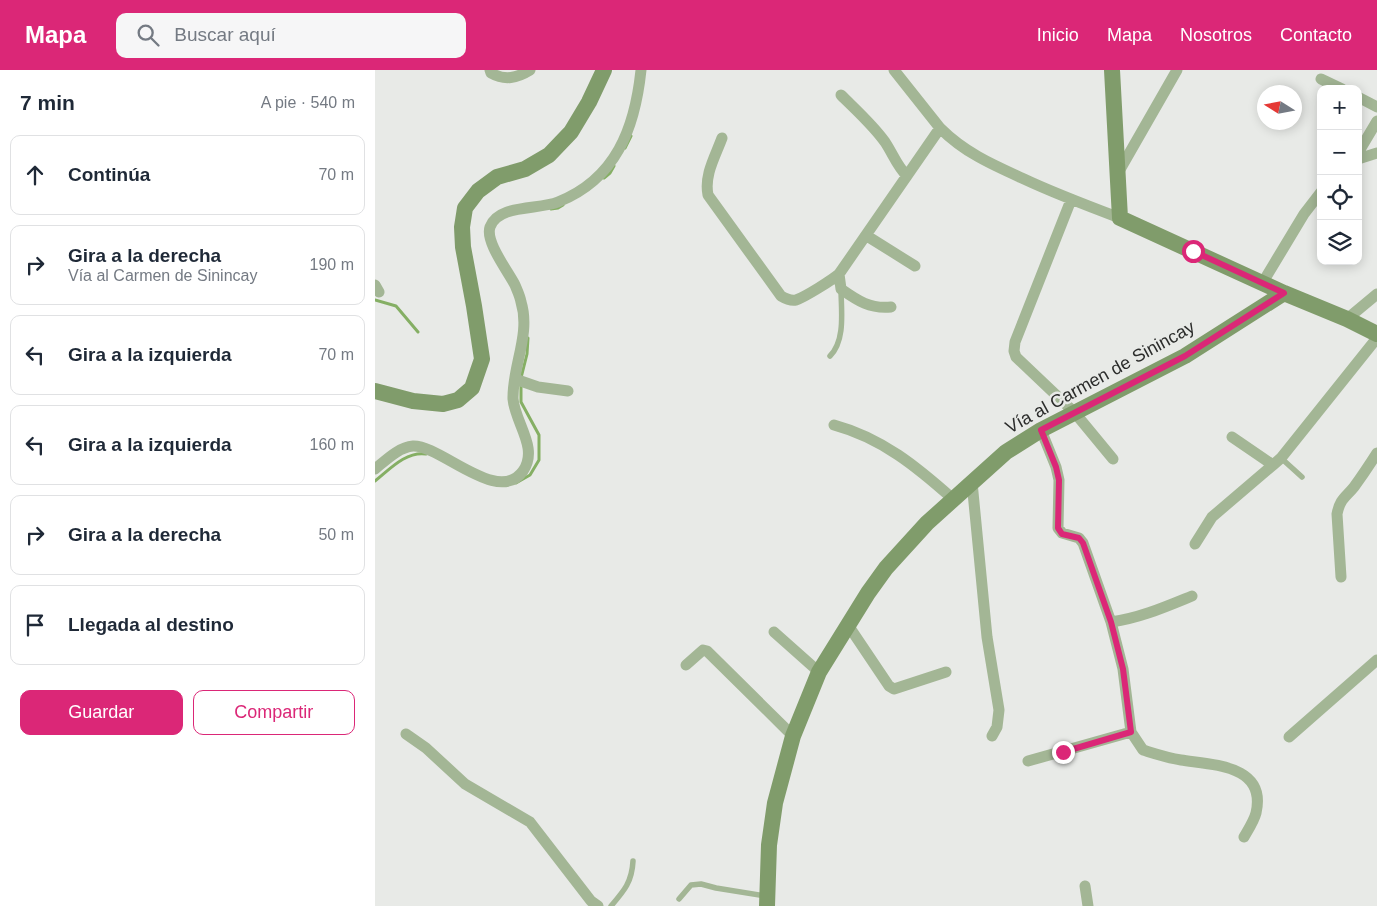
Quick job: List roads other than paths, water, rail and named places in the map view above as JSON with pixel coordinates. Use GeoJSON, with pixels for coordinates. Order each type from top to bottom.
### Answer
{"type":"FeatureCollection","features":[{"type":"Feature","properties":{"kind":"street"},"geometry":{"type":"LineString","coordinates":[[490,70],[491,73],[498,77],[511,78],[530,70]]}},
{"type":"Feature","properties":{"kind":"street"},"geometry":{"type":"LineString","coordinates":[[375,391],[413,401],[443,404],[458,400],[471,388],[482,359],[463,247],[462,227],[465,208],[478,191],[497,177],[525,169],[549,155],[571,132],[589,102],[604,70]]}},
{"type":"Feature","properties":{"kind":"street"},"geometry":{"type":"LineString","coordinates":[[375,469],[397,452],[412,446],[419,447],[478,476],[506,481],[515,478],[524,470],[529,453],[526,436],[517,419],[513,400],[525,319],[515,285],[490,238],[490,226],[502,213],[557,203],[583,189],[606,170],[615,158],[633,118],[639,94],[641,70]]}},
{"type":"Feature","properties":{"kind":"street"},"geometry":{"type":"LineString","coordinates":[[894,70],[940,128],[979,159],[1071,200],[1121,218],[1377,334]]}},
{"type":"Feature","properties":{"kind":"street"},"geometry":{"type":"LineString","coordinates":[[1112,70],[1121,218]]}},
{"type":"Feature","properties":{"kind":"street"},"geometry":{"type":"LineString","coordinates":[[1117,175],[1177,70]]}},
{"type":"Feature","properties":{"kind":"street"},"geometry":{"type":"LineString","coordinates":[[1321,79],[1334,85]]}},
{"type":"Feature","properties":{"kind":"street"},"geometry":{"type":"LineString","coordinates":[[841,95],[878,133],[899,168],[907,176]]}},
{"type":"Feature","properties":{"kind":"street"},"geometry":{"type":"LineString","coordinates":[[1362,98],[1377,107]]}},
{"type":"Feature","properties":{"kind":"street"},"geometry":{"type":"LineString","coordinates":[[1362,146],[1377,121]]}},
{"type":"Feature","properties":{"kind":"street"},"geometry":{"type":"LineString","coordinates":[[722,138],[708,175],[706,185],[708,196],[781,296],[789,300],[797,300],[833,280],[839,274],[940,128]]}},
{"type":"Feature","properties":{"kind":"street"},"geometry":{"type":"LineString","coordinates":[[1362,157],[1377,153]]}},
{"type":"Feature","properties":{"kind":"street"},"geometry":{"type":"LineString","coordinates":[[1263,282],[1304,214],[1317,197]]}},
{"type":"Feature","properties":{"kind":"street"},"geometry":{"type":"LineString","coordinates":[[1071,200],[1015,342],[1014,351],[1016,357],[1075,413],[1113,458]]}},
{"type":"Feature","properties":{"kind":"street"},"geometry":{"type":"LineString","coordinates":[[867,236],[915,266]]}},
{"type":"Feature","properties":{"kind":"street"},"geometry":{"type":"LineString","coordinates":[[839,274],[841,289],[854,298],[873,307],[891,307]]}},
{"type":"Feature","properties":{"kind":"street","name":"Vía al Carmen de Sinincay"},"geometry":{"type":"LineString","coordinates":[[767,901],[769,845],[774,811],[793,736],[819,672],[867,594],[887,568],[927,523],[1006,452],[1041,430],[1185,356],[1284,293]]}},
{"type":"Feature","properties":{"kind":"street"},"geometry":{"type":"LineString","coordinates":[[1347,319],[1377,294]]}},
{"type":"Feature","properties":{"kind":"street"},"geometry":{"type":"LineString","coordinates":[[1195,544],[1213,517],[1229,501],[1277,462],[1377,338]]}},
{"type":"Feature","properties":{"kind":"street"},"geometry":{"type":"LineString","coordinates":[[515,379],[538,387],[568,390]]}},
{"type":"Feature","properties":{"kind":"street"},"geometry":{"type":"LineString","coordinates":[[835,425],[854,431],[902,457],[953,499]]}},
{"type":"Feature","properties":{"kind":"street"},"geometry":{"type":"LineString","coordinates":[[1041,430],[1056,467],[1059,480],[1058,528],[1062,534],[1079,538],[1083,543],[1111,622],[1123,669],[1131,732],[1143,750],[1178,760],[1223,766],[1243,773],[1253,785],[1258,799],[1256,815],[1244,837]]}},
{"type":"Feature","properties":{"kind":"street"},"geometry":{"type":"LineString","coordinates":[[1232,437],[1277,462]]}},
{"type":"Feature","properties":{"kind":"street"},"geometry":{"type":"LineString","coordinates":[[1341,577],[1337,514],[1339,505],[1377,453]]}},
{"type":"Feature","properties":{"kind":"street"},"geometry":{"type":"LineString","coordinates":[[972,482],[987,637],[999,710],[997,727],[991,736]]}},
{"type":"Feature","properties":{"kind":"street"},"geometry":{"type":"LineString","coordinates":[[1111,622],[1155,612],[1191,596]]}},
{"type":"Feature","properties":{"kind":"street"},"geometry":{"type":"LineString","coordinates":[[848,625],[889,686],[894,689],[946,672]]}},
{"type":"Feature","properties":{"kind":"street"},"geometry":{"type":"LineString","coordinates":[[774,632],[819,672]]}},
{"type":"Feature","properties":{"kind":"street"},"geometry":{"type":"LineString","coordinates":[[685,666],[703,650],[707,650],[793,736]]}},
{"type":"Feature","properties":{"kind":"street"},"geometry":{"type":"LineString","coordinates":[[1289,737],[1377,660]]}},
{"type":"Feature","properties":{"kind":"street"},"geometry":{"type":"LineString","coordinates":[[1028,761],[1131,732]]}},
{"type":"Feature","properties":{"kind":"street"},"geometry":{"type":"LineString","coordinates":[[406,734],[427,748],[465,784],[530,822],[591,901],[597,906]]}},
{"type":"Feature","properties":{"kind":"street"},"geometry":{"type":"LineString","coordinates":[[1085,886],[1088,906]]}},
{"type":"Feature","properties":{"kind":"lane"},"geometry":{"type":"LineString","coordinates":[[830,356],[835,351],[839,341],[841,289]]}},
{"type":"Feature","properties":{"kind":"lane"},"geometry":{"type":"LineString","coordinates":[[1277,462],[1302,477]]}},
{"type":"Feature","properties":{"kind":"lane"},"geometry":{"type":"LineString","coordinates":[[611,906],[622,894],[632,874],[633,861]]}},
{"type":"Feature","properties":{"kind":"lane"},"geometry":{"type":"LineString","coordinates":[[679,900],[691,885],[701,884],[767,901]]}},
{"type":"Feature","properties":{"kind":"waterway"},"geometry":{"type":"LineString","coordinates":[[625,148],[631,136]]}},
{"type":"Feature","properties":{"kind":"waterway"},"geometry":{"type":"LineString","coordinates":[[604,178],[614,166]]}},
{"type":"Feature","properties":{"kind":"waterway"},"geometry":{"type":"LineString","coordinates":[[551,209],[563,205]]}},
{"type":"Feature","properties":{"kind":"waterway"},"geometry":{"type":"LineString","coordinates":[[375,300],[396,306],[418,332]]}},
{"type":"Feature","properties":{"kind":"waterway"},"geometry":{"type":"LineString","coordinates":[[521,378],[527,354],[528,338]]}},
{"type":"Feature","properties":{"kind":"waterway"},"geometry":{"type":"LineString","coordinates":[[516,483],[530,475],[539,460],[539,435],[521,402],[521,384]]}},
{"type":"Feature","properties":{"kind":"waterway"},"geometry":{"type":"LineString","coordinates":[[375,481],[405,458],[412,455],[426,454]]}}]}
